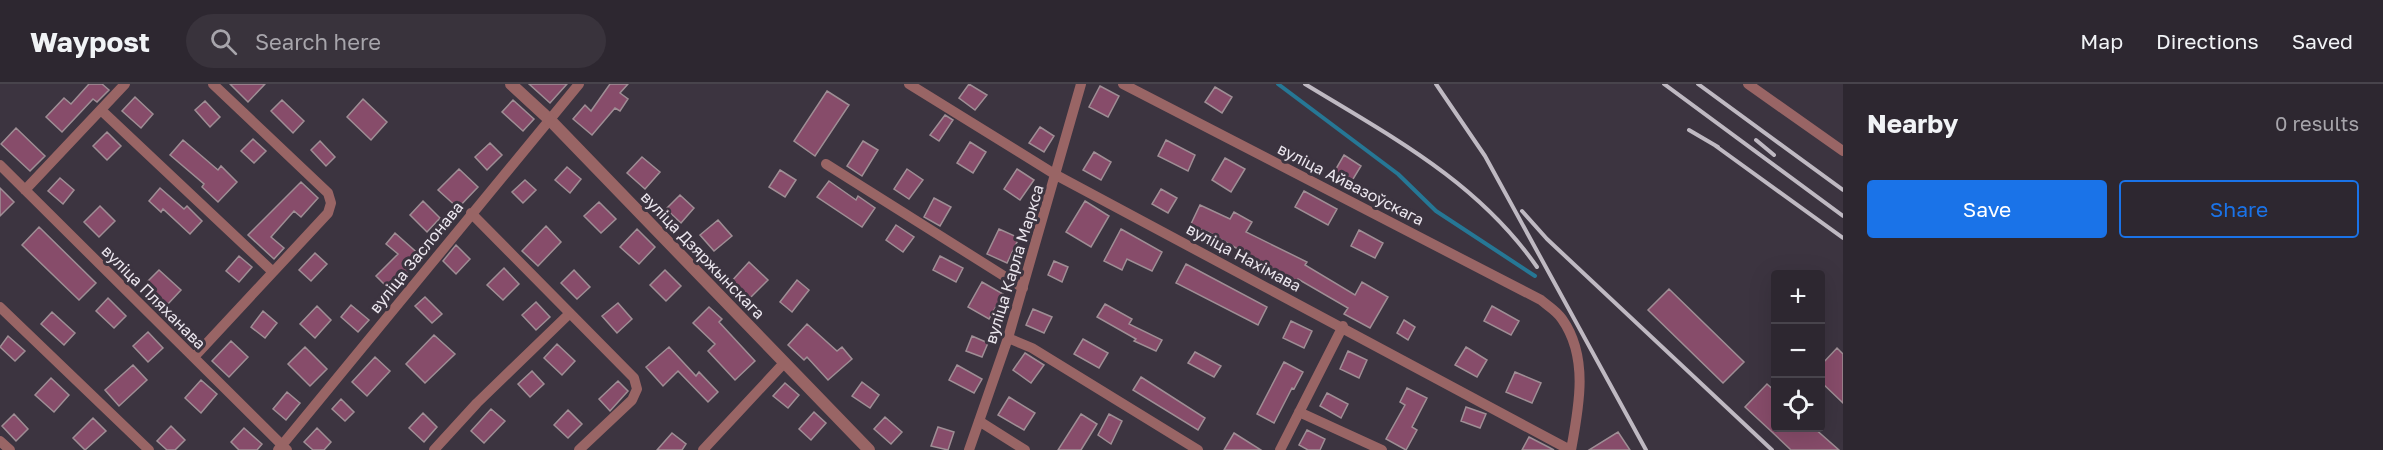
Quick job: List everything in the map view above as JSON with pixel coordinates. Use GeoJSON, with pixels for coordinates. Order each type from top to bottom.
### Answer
{"type":"FeatureCollection","features":[{"type":"Feature","properties":{"kind":"street"},"geometry":{"type":"LineString","coordinates":[[25,190],[125,84]]}},
{"type":"Feature","properties":{"kind":"street"},"geometry":{"type":"LineString","coordinates":[[194,357],[328,213],[331,202],[328,193],[213,84]]}},
{"type":"Feature","properties":{"kind":"street","name":"вуліца Дзяржынскага"},"geometry":{"type":"LineString","coordinates":[[511,84],[550,120],[869,450]]}},
{"type":"Feature","properties":{"kind":"street","name":"вуліца Заслонава"},"geometry":{"type":"LineString","coordinates":[[283,448],[471,213],[579,84]]}},
{"type":"Feature","properties":{"kind":"street","name":"вуліца Нахімава"},"geometry":{"type":"LineString","coordinates":[[909,84],[1056,175],[1343,326],[1570,450]]}},
{"type":"Feature","properties":{"kind":"street","name":"вуліца Карла Маркса"},"geometry":{"type":"LineString","coordinates":[[969,450],[1008,338],[1081,84]]}},
{"type":"Feature","properties":{"kind":"street","name":"вуліца Айвазоўскага"},"geometry":{"type":"LineString","coordinates":[[1123,84],[1541,300],[1561,317],[1571,335],[1578,358],[1580,401],[1570,450]]}},
{"type":"Feature","properties":{"kind":"street"},"geometry":{"type":"LineString","coordinates":[[1748,84],[1843,151]]}},
{"type":"Feature","properties":{"kind":"street"},"geometry":{"type":"LineString","coordinates":[[100,110],[273,272]]}},
{"type":"Feature","properties":{"kind":"street"},"geometry":{"type":"LineString","coordinates":[[826,164],[1023,288]]}},
{"type":"Feature","properties":{"kind":"street","name":"вуліца Пляханава"},"geometry":{"type":"LineString","coordinates":[[0,165],[283,448]]}},
{"type":"Feature","properties":{"kind":"street"},"geometry":{"type":"LineString","coordinates":[[471,213],[634,378],[637,389],[632,400],[579,450]]}},
{"type":"Feature","properties":{"kind":"street"},"geometry":{"type":"LineString","coordinates":[[0,307],[149,450]]}},
{"type":"Feature","properties":{"kind":"street"},"geometry":{"type":"LineString","coordinates":[[434,450],[477,403],[569,314]]}},
{"type":"Feature","properties":{"kind":"street"},"geometry":{"type":"LineString","coordinates":[[1280,450],[1343,326]]}},
{"type":"Feature","properties":{"kind":"street"},"geometry":{"type":"LineString","coordinates":[[1008,338],[1032,348],[1198,450]]}},
{"type":"Feature","properties":{"kind":"street"},"geometry":{"type":"LineString","coordinates":[[703,450],[784,363]]}},
{"type":"Feature","properties":{"kind":"street"},"geometry":{"type":"LineString","coordinates":[[1299,412],[1382,450]]}},
{"type":"Feature","properties":{"kind":"street"},"geometry":{"type":"LineString","coordinates":[[979,421],[1025,450]]}},
{"type":"Feature","properties":{"kind":"street"},"geometry":{"type":"LineString","coordinates":[[0,441],[10,450]]}},
{"type":"Feature","properties":{"kind":"building"},"geometry":{"type":"Polygon","coordinates":[[[89,84],[102,84],[109,90],[97,102],[93,99],[62,132],[46,117],[64,98],[71,104],[89,84]]]}},
{"type":"Feature","properties":{"kind":"building"},"geometry":{"type":"Polygon","coordinates":[[[230,84],[265,84],[248,102],[230,84]]]}},
{"type":"Feature","properties":{"kind":"building"},"geometry":{"type":"Polygon","coordinates":[[[529,84],[567,84],[550,103],[529,84]]]}},
{"type":"Feature","properties":{"kind":"building"},"geometry":{"type":"Polygon","coordinates":[[[610,84],[628,84],[620,93],[628,99],[620,111],[615,108],[592,135],[573,119],[585,105],[591,111],[610,84]]]}},
{"type":"Feature","properties":{"kind":"building"},"geometry":{"type":"Polygon","coordinates":[[[969,84],[987,95],[975,110],[959,98],[969,84]]]}},
{"type":"Feature","properties":{"kind":"building"},"geometry":{"type":"Polygon","coordinates":[[[1100,86],[1119,96],[1108,117],[1089,107],[1100,86]]]}},
{"type":"Feature","properties":{"kind":"building"},"geometry":{"type":"Polygon","coordinates":[[[1215,87],[1232,97],[1222,113],[1205,102],[1215,87]]]}},
{"type":"Feature","properties":{"kind":"building"},"geometry":{"type":"Polygon","coordinates":[[[827,91],[849,105],[815,156],[794,141],[827,91]]]}},
{"type":"Feature","properties":{"kind":"building"},"geometry":{"type":"Polygon","coordinates":[[[135,97],[153,114],[141,128],[122,111],[135,97]]]}},
{"type":"Feature","properties":{"kind":"building"},"geometry":{"type":"Polygon","coordinates":[[[363,99],[387,122],[371,140],[347,117],[363,99]]]}},
{"type":"Feature","properties":{"kind":"building"},"geometry":{"type":"Polygon","coordinates":[[[282,100],[304,121],[293,133],[271,111],[282,100]]]}},
{"type":"Feature","properties":{"kind":"building"},"geometry":{"type":"Polygon","coordinates":[[[513,100],[534,119],[523,131],[502,112],[513,100]]]}},
{"type":"Feature","properties":{"kind":"building"},"geometry":{"type":"Polygon","coordinates":[[[205,101],[220,117],[210,127],[195,110],[205,101]]]}},
{"type":"Feature","properties":{"kind":"building"},"geometry":{"type":"Polygon","coordinates":[[[945,115],[953,120],[939,141],[930,135],[945,115]]]}},
{"type":"Feature","properties":{"kind":"building"},"geometry":{"type":"Polygon","coordinates":[[[1040,127],[1054,136],[1044,152],[1029,143],[1040,127]]]}},
{"type":"Feature","properties":{"kind":"building"},"geometry":{"type":"Polygon","coordinates":[[[16,128],[45,156],[30,171],[1,144],[16,128]]]}},
{"type":"Feature","properties":{"kind":"building"},"geometry":{"type":"Polygon","coordinates":[[[107,132],[121,146],[107,160],[93,146],[107,132]]]}},
{"type":"Feature","properties":{"kind":"building"},"geometry":{"type":"Polygon","coordinates":[[[253,139],[266,151],[254,163],[241,151],[253,139]]]}},
{"type":"Feature","properties":{"kind":"building"},"geometry":{"type":"Polygon","coordinates":[[[183,140],[218,170],[221,166],[237,182],[218,202],[202,187],[204,184],[170,155],[183,140]]]}},
{"type":"Feature","properties":{"kind":"building"},"geometry":{"type":"Polygon","coordinates":[[[1166,140],[1195,155],[1188,171],[1158,156],[1166,140]]]}},
{"type":"Feature","properties":{"kind":"building"},"geometry":{"type":"Polygon","coordinates":[[[320,141],[335,157],[326,166],[311,150],[320,141]]]}},
{"type":"Feature","properties":{"kind":"building"},"geometry":{"type":"Polygon","coordinates":[[[863,141],[878,150],[862,176],[847,166],[863,141]]]}},
{"type":"Feature","properties":{"kind":"building"},"geometry":{"type":"Polygon","coordinates":[[[970,142],[986,152],[973,173],[957,163],[970,142]]]}},
{"type":"Feature","properties":{"kind":"building"},"geometry":{"type":"Polygon","coordinates":[[[490,143],[502,155],[487,170],[475,157],[490,143]]]}},
{"type":"Feature","properties":{"kind":"building"},"geometry":{"type":"Polygon","coordinates":[[[1094,152],[1111,162],[1101,180],[1083,170],[1094,152]]]}},
{"type":"Feature","properties":{"kind":"building"},"geometry":{"type":"Polygon","coordinates":[[[1344,155],[1361,166],[1350,184],[1333,174],[1344,155]]]}},
{"type":"Feature","properties":{"kind":"building"},"geometry":{"type":"Polygon","coordinates":[[[642,157],[660,172],[645,189],[627,173],[642,157]]]}},
{"type":"Feature","properties":{"kind":"building"},"geometry":{"type":"Polygon","coordinates":[[[1225,158],[1245,169],[1231,192],[1212,180],[1225,158]]]}},
{"type":"Feature","properties":{"kind":"building"},"geometry":{"type":"Polygon","coordinates":[[[567,167],[581,179],[570,193],[555,180],[567,167]]]}},
{"type":"Feature","properties":{"kind":"building"},"geometry":{"type":"Polygon","coordinates":[[[459,169],[478,187],[458,208],[438,190],[459,169]]]}},
{"type":"Feature","properties":{"kind":"building"},"geometry":{"type":"Polygon","coordinates":[[[907,169],[923,180],[909,199],[894,189],[907,169]]]}},
{"type":"Feature","properties":{"kind":"building"},"geometry":{"type":"Polygon","coordinates":[[[1017,169],[1034,180],[1020,200],[1004,189],[1017,169]]]}},
{"type":"Feature","properties":{"kind":"building"},"geometry":{"type":"Polygon","coordinates":[[[780,170],[796,180],[785,197],[769,187],[780,170]]]}},
{"type":"Feature","properties":{"kind":"building"},"geometry":{"type":"Polygon","coordinates":[[[60,178],[74,190],[63,204],[48,191],[60,178]]]}},
{"type":"Feature","properties":{"kind":"building"},"geometry":{"type":"Polygon","coordinates":[[[525,180],[536,190],[523,203],[512,192],[525,180]]]}},
{"type":"Feature","properties":{"kind":"building"},"geometry":{"type":"Polygon","coordinates":[[[829,181],[856,200],[858,196],[875,208],[862,227],[817,197],[829,181]]]}},
{"type":"Feature","properties":{"kind":"building"},"geometry":{"type":"Polygon","coordinates":[[[301,182],[318,198],[301,217],[294,211],[271,237],[284,248],[274,259],[248,235],[301,182]]]}},
{"type":"Feature","properties":{"kind":"building"},"geometry":{"type":"Polygon","coordinates":[[[0,188],[14,202],[0,216],[0,188]]]}},
{"type":"Feature","properties":{"kind":"building"},"geometry":{"type":"Polygon","coordinates":[[[160,188],[184,209],[187,206],[202,221],[190,234],[163,209],[161,212],[149,201],[160,188]]]}},
{"type":"Feature","properties":{"kind":"building"},"geometry":{"type":"Polygon","coordinates":[[[1161,189],[1177,198],[1168,213],[1152,204],[1161,189]]]}},
{"type":"Feature","properties":{"kind":"building"},"geometry":{"type":"Polygon","coordinates":[[[1304,191],[1337,209],[1328,225],[1295,207],[1304,191]]]}},
{"type":"Feature","properties":{"kind":"building"},"geometry":{"type":"Polygon","coordinates":[[[680,195],[694,208],[681,223],[666,209],[680,195]]]}},
{"type":"Feature","properties":{"kind":"building"},"geometry":{"type":"Polygon","coordinates":[[[934,198],[951,207],[940,226],[924,217],[934,198]]]}},
{"type":"Feature","properties":{"kind":"building"},"geometry":{"type":"Polygon","coordinates":[[[423,201],[440,218],[427,232],[410,215],[423,201]]]}},
{"type":"Feature","properties":{"kind":"building"},"geometry":{"type":"Polygon","coordinates":[[[1085,201],[1109,216],[1091,247],[1066,232],[1085,201]]]}},
{"type":"Feature","properties":{"kind":"building"},"geometry":{"type":"Polygon","coordinates":[[[599,202],[616,219],[601,233],[584,216],[599,202]]]}},
{"type":"Feature","properties":{"kind":"building"},"geometry":{"type":"Polygon","coordinates":[[[1200,205],[1230,219],[1234,212],[1252,222],[1246,232],[1307,262],[1305,265],[1355,295],[1362,282],[1388,297],[1370,328],[1344,314],[1348,308],[1298,279],[1296,282],[1208,232],[1190,226],[1200,205]]]}},
{"type":"Feature","properties":{"kind":"building"},"geometry":{"type":"Polygon","coordinates":[[[100,206],[115,221],[99,237],[84,222],[100,206]]]}},
{"type":"Feature","properties":{"kind":"building"},"geometry":{"type":"Polygon","coordinates":[[[718,220],[732,236],[714,251],[700,235],[718,220]]]}},
{"type":"Feature","properties":{"kind":"building"},"geometry":{"type":"Polygon","coordinates":[[[896,225],[914,237],[903,252],[886,240],[896,225]]]}},
{"type":"Feature","properties":{"kind":"building"},"geometry":{"type":"Polygon","coordinates":[[[546,226],[561,242],[538,266],[522,251],[546,226]]]}},
{"type":"Feature","properties":{"kind":"building"},"geometry":{"type":"Polygon","coordinates":[[[39,227],[96,283],[79,300],[22,245],[39,227]]]}},
{"type":"Feature","properties":{"kind":"building"},"geometry":{"type":"Polygon","coordinates":[[[637,229],[655,247],[639,264],[620,247],[637,229]]]}},
{"type":"Feature","properties":{"kind":"building"},"geometry":{"type":"Polygon","coordinates":[[[999,229],[1019,238],[1007,263],[987,254],[999,229]]]}},
{"type":"Feature","properties":{"kind":"building"},"geometry":{"type":"Polygon","coordinates":[[[1121,229],[1162,252],[1152,271],[1127,259],[1122,270],[1104,261],[1121,229]]]}},
{"type":"Feature","properties":{"kind":"building"},"geometry":{"type":"Polygon","coordinates":[[[1359,230],[1383,243],[1375,258],[1351,246],[1359,230]]]}},
{"type":"Feature","properties":{"kind":"building"},"geometry":{"type":"Polygon","coordinates":[[[395,233],[422,257],[390,290],[376,276],[398,254],[386,244],[395,233]]]}},
{"type":"Feature","properties":{"kind":"building"},"geometry":{"type":"Polygon","coordinates":[[[456,245],[470,259],[456,274],[443,261],[456,245]]]}},
{"type":"Feature","properties":{"kind":"building"},"geometry":{"type":"Polygon","coordinates":[[[315,253],[327,264],[311,281],[299,270],[315,253]]]}},
{"type":"Feature","properties":{"kind":"building"},"geometry":{"type":"Polygon","coordinates":[[[239,256],[252,267],[239,282],[226,271],[239,256]]]}},
{"type":"Feature","properties":{"kind":"building"},"geometry":{"type":"Polygon","coordinates":[[[940,256],[963,268],[956,282],[933,270],[940,256]]]}},
{"type":"Feature","properties":{"kind":"building"},"geometry":{"type":"Polygon","coordinates":[[[1054,261],[1068,267],[1062,282],[1048,275],[1054,261]]]}},
{"type":"Feature","properties":{"kind":"building"},"geometry":{"type":"Polygon","coordinates":[[[749,262],[768,280],[748,300],[730,283],[749,262]]]}},
{"type":"Feature","properties":{"kind":"building"},"geometry":{"type":"Polygon","coordinates":[[[1186,264],[1267,307],[1258,325],[1176,283],[1186,264]]]}},
{"type":"Feature","properties":{"kind":"building"},"geometry":{"type":"Polygon","coordinates":[[[504,268],[519,284],[503,300],[487,285],[504,268]]]}},
{"type":"Feature","properties":{"kind":"building"},"geometry":{"type":"Polygon","coordinates":[[[159,270],[181,290],[167,305],[145,284],[159,270]]]}},
{"type":"Feature","properties":{"kind":"building"},"geometry":{"type":"Polygon","coordinates":[[[574,270],[590,287],[577,299],[561,283],[574,270]]]}},
{"type":"Feature","properties":{"kind":"building"},"geometry":{"type":"Polygon","coordinates":[[[665,270],[681,286],[666,301],[650,285],[665,270]]]}},
{"type":"Feature","properties":{"kind":"building"},"geometry":{"type":"Polygon","coordinates":[[[797,280],[809,290],[792,312],[780,302],[797,280]]]}},
{"type":"Feature","properties":{"kind":"building"},"geometry":{"type":"Polygon","coordinates":[[[982,282],[1003,294],[989,319],[968,307],[982,282]]]}},
{"type":"Feature","properties":{"kind":"building"},"geometry":{"type":"Polygon","coordinates":[[[1669,289],[1744,362],[1723,383],[1648,310],[1669,289]]]}},
{"type":"Feature","properties":{"kind":"building"},"geometry":{"type":"Polygon","coordinates":[[[425,297],[442,314],[432,323],[415,306],[425,297]]]}},
{"type":"Feature","properties":{"kind":"building"},"geometry":{"type":"Polygon","coordinates":[[[108,298],[126,316],[114,328],[96,311],[108,298]]]}},
{"type":"Feature","properties":{"kind":"building"},"geometry":{"type":"Polygon","coordinates":[[[536,302],[550,317],[536,330],[522,315],[536,302]]]}},
{"type":"Feature","properties":{"kind":"building"},"geometry":{"type":"Polygon","coordinates":[[[618,303],[632,319],[617,333],[602,316],[618,303]]]}},
{"type":"Feature","properties":{"kind":"building"},"geometry":{"type":"Polygon","coordinates":[[[1105,304],[1132,319],[1129,324],[1162,340],[1156,351],[1134,341],[1136,339],[1097,317],[1105,304]]]}},
{"type":"Feature","properties":{"kind":"building"},"geometry":{"type":"Polygon","coordinates":[[[351,305],[369,320],[358,332],[341,317],[351,305]]]}},
{"type":"Feature","properties":{"kind":"building"},"geometry":{"type":"Polygon","coordinates":[[[317,306],[331,320],[315,338],[300,324],[317,306]]]}},
{"type":"Feature","properties":{"kind":"building"},"geometry":{"type":"Polygon","coordinates":[[[1492,306],[1519,321],[1511,335],[1484,321],[1492,306]]]}},
{"type":"Feature","properties":{"kind":"building"},"geometry":{"type":"Polygon","coordinates":[[[709,307],[722,319],[719,322],[755,361],[735,380],[708,351],[715,344],[693,323],[709,307]]]}},
{"type":"Feature","properties":{"kind":"building"},"geometry":{"type":"Polygon","coordinates":[[[1033,309],[1052,317],[1044,333],[1026,325],[1033,309]]]}},
{"type":"Feature","properties":{"kind":"building"},"geometry":{"type":"Polygon","coordinates":[[[263,311],[277,323],[265,338],[251,327],[263,311]]]}},
{"type":"Feature","properties":{"kind":"building"},"geometry":{"type":"Polygon","coordinates":[[[52,312],[75,333],[64,345],[41,324],[52,312]]]}},
{"type":"Feature","properties":{"kind":"building"},"geometry":{"type":"Polygon","coordinates":[[[1404,320],[1415,327],[1408,340],[1397,333],[1404,320]]]}},
{"type":"Feature","properties":{"kind":"building"},"geometry":{"type":"Polygon","coordinates":[[[1291,321],[1312,331],[1304,348],[1283,338],[1291,321]]]}},
{"type":"Feature","properties":{"kind":"building"},"geometry":{"type":"Polygon","coordinates":[[[807,324],[837,351],[842,347],[852,359],[828,380],[807,357],[804,360],[788,345],[807,324]]]}},
{"type":"Feature","properties":{"kind":"building"},"geometry":{"type":"Polygon","coordinates":[[[148,332],[163,348],[148,362],[133,346],[148,332]]]}},
{"type":"Feature","properties":{"kind":"building"},"geometry":{"type":"Polygon","coordinates":[[[434,335],[455,354],[425,383],[406,364],[434,335]]]}},
{"type":"Feature","properties":{"kind":"building"},"geometry":{"type":"Polygon","coordinates":[[[8,336],[25,351],[15,361],[0,347],[8,336]]]}},
{"type":"Feature","properties":{"kind":"building"},"geometry":{"type":"Polygon","coordinates":[[[972,336],[988,343],[982,357],[966,351],[972,336]]]}},
{"type":"Feature","properties":{"kind":"building"},"geometry":{"type":"Polygon","coordinates":[[[1083,339],[1108,353],[1099,368],[1074,354],[1083,339]]]}},
{"type":"Feature","properties":{"kind":"building"},"geometry":{"type":"Polygon","coordinates":[[[231,341],[248,357],[229,377],[212,361],[231,341]]]}},
{"type":"Feature","properties":{"kind":"building"},"geometry":{"type":"Polygon","coordinates":[[[557,344],[575,361],[562,375],[544,358],[557,344]]]}},
{"type":"Feature","properties":{"kind":"building"},"geometry":{"type":"Polygon","coordinates":[[[305,347],[327,369],[310,386],[288,364],[305,347]]]}},
{"type":"Feature","properties":{"kind":"building"},"geometry":{"type":"Polygon","coordinates":[[[669,347],[696,376],[699,372],[718,392],[708,402],[678,371],[663,386],[646,367],[669,347]]]}},
{"type":"Feature","properties":{"kind":"building"},"geometry":{"type":"Polygon","coordinates":[[[1466,347],[1487,360],[1477,377],[1455,365],[1466,347]]]}},
{"type":"Feature","properties":{"kind":"building"},"geometry":{"type":"Polygon","coordinates":[[[1837,348],[1843,354],[1843,403],[1825,386],[1825,361],[1837,348]]]}},
{"type":"Feature","properties":{"kind":"building"},"geometry":{"type":"Polygon","coordinates":[[[1348,351],[1367,360],[1359,378],[1340,369],[1348,351]]]}},
{"type":"Feature","properties":{"kind":"building"},"geometry":{"type":"Polygon","coordinates":[[[1195,352],[1221,366],[1214,377],[1188,363],[1195,352]]]}},
{"type":"Feature","properties":{"kind":"building"},"geometry":{"type":"Polygon","coordinates":[[[1025,353],[1044,365],[1031,383],[1013,370],[1025,353]]]}},
{"type":"Feature","properties":{"kind":"building"},"geometry":{"type":"Polygon","coordinates":[[[375,357],[390,371],[367,396],[352,382],[375,357]]]}},
{"type":"Feature","properties":{"kind":"building"},"geometry":{"type":"Polygon","coordinates":[[[1284,362],[1303,372],[1274,423],[1257,414],[1284,362]]]}},
{"type":"Feature","properties":{"kind":"building"},"geometry":{"type":"Polygon","coordinates":[[[133,365],[147,380],[119,406],[105,390],[133,365]]]}},
{"type":"Feature","properties":{"kind":"building"},"geometry":{"type":"Polygon","coordinates":[[[957,365],[982,379],[974,393],[949,380],[957,365]]]}},
{"type":"Feature","properties":{"kind":"building"},"geometry":{"type":"Polygon","coordinates":[[[532,371],[544,384],[530,397],[518,384],[532,371]]]}},
{"type":"Feature","properties":{"kind":"building"},"geometry":{"type":"Polygon","coordinates":[[[1515,372],[1541,383],[1532,403],[1506,392],[1515,372]]]}},
{"type":"Feature","properties":{"kind":"building"},"geometry":{"type":"Polygon","coordinates":[[[1141,377],[1205,418],[1198,430],[1133,390],[1141,377]]]}},
{"type":"Feature","properties":{"kind":"building"},"geometry":{"type":"Polygon","coordinates":[[[51,378],[69,395],[54,412],[35,395],[51,378]]]}},
{"type":"Feature","properties":{"kind":"building"},"geometry":{"type":"Polygon","coordinates":[[[201,380],[217,394],[201,413],[185,398],[201,380]]]}},
{"type":"Feature","properties":{"kind":"building"},"geometry":{"type":"Polygon","coordinates":[[[618,381],[628,391],[610,411],[599,399],[618,381]]]}},
{"type":"Feature","properties":{"kind":"building"},"geometry":{"type":"Polygon","coordinates":[[[862,382],[879,395],[870,408],[852,396],[862,382]]]}},
{"type":"Feature","properties":{"kind":"building"},"geometry":{"type":"Polygon","coordinates":[[[785,383],[799,395],[788,408],[773,396],[785,383]]]}},
{"type":"Feature","properties":{"kind":"building"},"geometry":{"type":"Polygon","coordinates":[[[1767,384],[1771,388],[1771,431],[1745,407],[1767,384]]]}},
{"type":"Feature","properties":{"kind":"building"},"geometry":{"type":"Polygon","coordinates":[[[1407,388],[1427,398],[1412,427],[1417,430],[1406,450],[1386,439],[1405,405],[1400,402],[1407,388]]]}},
{"type":"Feature","properties":{"kind":"building"},"geometry":{"type":"Polygon","coordinates":[[[287,392],[300,403],[286,420],[273,409],[287,392]]]}},
{"type":"Feature","properties":{"kind":"building"},"geometry":{"type":"Polygon","coordinates":[[[1327,393],[1348,404],[1341,418],[1320,406],[1327,393]]]}},
{"type":"Feature","properties":{"kind":"building"},"geometry":{"type":"Polygon","coordinates":[[[1009,397],[1035,413],[1024,430],[998,415],[1009,397]]]}},
{"type":"Feature","properties":{"kind":"building"},"geometry":{"type":"Polygon","coordinates":[[[341,399],[354,412],[345,421],[332,409],[341,399]]]}},
{"type":"Feature","properties":{"kind":"building"},"geometry":{"type":"Polygon","coordinates":[[[1466,407],[1486,414],[1480,428],[1461,421],[1466,407]]]}},
{"type":"Feature","properties":{"kind":"building"},"geometry":{"type":"Polygon","coordinates":[[[491,409],[505,421],[484,443],[471,431],[491,409]]]}},
{"type":"Feature","properties":{"kind":"building"},"geometry":{"type":"Polygon","coordinates":[[[568,410],[582,424],[568,438],[554,425],[568,410]]]}},
{"type":"Feature","properties":{"kind":"building"},"geometry":{"type":"Polygon","coordinates":[[[814,412],[826,423],[811,440],[799,429],[814,412]]]}},
{"type":"Feature","properties":{"kind":"building"},"geometry":{"type":"Polygon","coordinates":[[[423,413],[437,427],[424,442],[409,428],[423,413]]]}},
{"type":"Feature","properties":{"kind":"building"},"geometry":{"type":"Polygon","coordinates":[[[14,414],[28,429],[16,441],[2,426],[14,414]]]}},
{"type":"Feature","properties":{"kind":"building"},"geometry":{"type":"Polygon","coordinates":[[[1081,414],[1097,424],[1081,450],[1058,450],[1081,414]]]}},
{"type":"Feature","properties":{"kind":"building"},"geometry":{"type":"Polygon","coordinates":[[[1109,414],[1122,421],[1111,444],[1098,435],[1109,414]]]}},
{"type":"Feature","properties":{"kind":"building"},"geometry":{"type":"Polygon","coordinates":[[[885,417],[902,432],[891,444],[874,429],[885,417]]]}},
{"type":"Feature","properties":{"kind":"building"},"geometry":{"type":"Polygon","coordinates":[[[93,418],[106,431],[85,450],[73,438],[93,418]]]}},
{"type":"Feature","properties":{"kind":"building"},"geometry":{"type":"Polygon","coordinates":[[[171,426],[185,440],[175,450],[167,450],[157,441],[171,426]]]}},
{"type":"Feature","properties":{"kind":"building"},"geometry":{"type":"Polygon","coordinates":[[[938,427],[954,432],[948,450],[931,446],[938,427]]]}},
{"type":"Feature","properties":{"kind":"building"},"geometry":{"type":"Polygon","coordinates":[[[244,428],[262,444],[257,450],[239,450],[231,442],[244,428]]]}},
{"type":"Feature","properties":{"kind":"building"},"geometry":{"type":"Polygon","coordinates":[[[317,428],[331,442],[324,450],[313,450],[304,442],[317,428]]]}},
{"type":"Feature","properties":{"kind":"building"},"geometry":{"type":"Polygon","coordinates":[[[1307,430],[1325,439],[1320,450],[1308,450],[1299,445],[1307,430]]]}},
{"type":"Feature","properties":{"kind":"building"},"geometry":{"type":"Polygon","coordinates":[[[1618,432],[1630,450],[1589,450],[1618,432]]]}},
{"type":"Feature","properties":{"kind":"building"},"geometry":{"type":"Polygon","coordinates":[[[1772,432],[1819,432],[1839,450],[1791,450],[1772,432]]]}},
{"type":"Feature","properties":{"kind":"building"},"geometry":{"type":"Polygon","coordinates":[[[672,433],[686,444],[682,450],[657,450],[672,433]]]}},
{"type":"Feature","properties":{"kind":"building"},"geometry":{"type":"Polygon","coordinates":[[[1234,433],[1261,450],[1224,450],[1234,433]]]}},
{"type":"Feature","properties":{"kind":"building"},"geometry":{"type":"Polygon","coordinates":[[[1529,437],[1554,450],[1522,450],[1529,437]]]}},
{"type":"Feature","properties":{"kind":"waterway"},"geometry":{"type":"LineString","coordinates":[[1278,84],[1398,174],[1436,211],[1535,276]]}},
{"type":"Feature","properties":{"kind":"railway"},"geometry":{"type":"LineString","coordinates":[[1305,84],[1401,143],[1461,186],[1514,237],[1537,267]]}},
{"type":"Feature","properties":{"kind":"railway"},"geometry":{"type":"LineString","coordinates":[[1436,84],[1485,156],[1646,450]]}},
{"type":"Feature","properties":{"kind":"railway"},"geometry":{"type":"LineString","coordinates":[[1664,84],[1843,216]]}},
{"type":"Feature","properties":{"kind":"railway"},"geometry":{"type":"LineString","coordinates":[[1698,84],[1843,190]]}},
{"type":"Feature","properties":{"kind":"railway"},"geometry":{"type":"LineString","coordinates":[[1689,130],[1718,147]]}},
{"type":"Feature","properties":{"kind":"railway"},"geometry":{"type":"LineString","coordinates":[[1756,140],[1774,155]]}},
{"type":"Feature","properties":{"kind":"railway"},"geometry":{"type":"LineString","coordinates":[[1713,144],[1843,238]]}},
{"type":"Feature","properties":{"kind":"railway"},"geometry":{"type":"LineString","coordinates":[[1522,211],[1547,239],[1772,450]]}}]}
